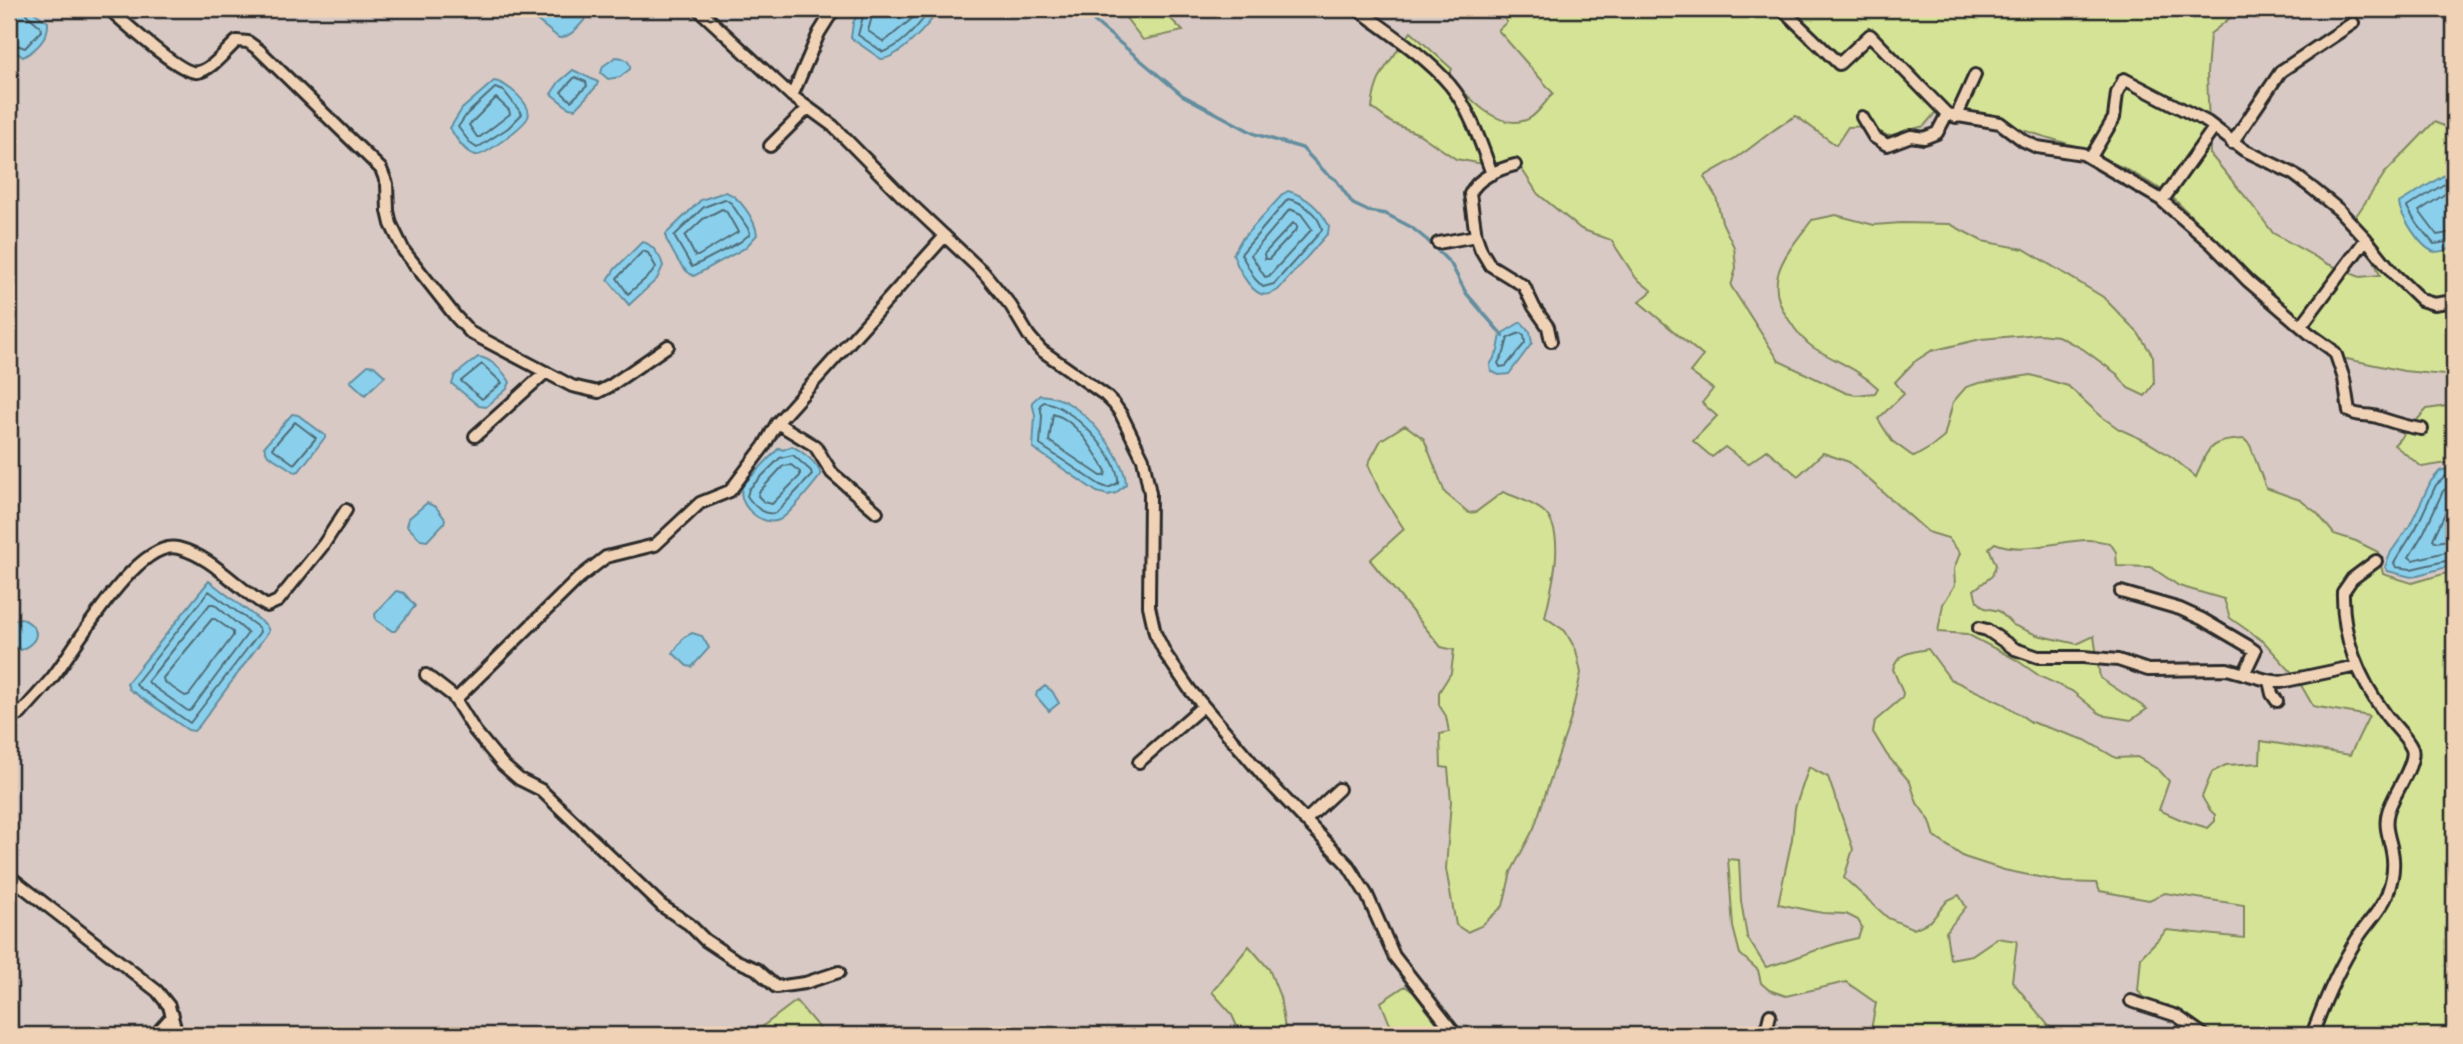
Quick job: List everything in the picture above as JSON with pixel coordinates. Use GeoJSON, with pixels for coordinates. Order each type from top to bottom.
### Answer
{"type":"FeatureCollection","features":[{"type":"Feature","properties":{"kind":"street"},"geometry":{"type":"LineString","coordinates":[[109,9],[169,60],[192,72],[197,73],[209,67],[237,41],[248,41],[259,50],[381,169],[387,184],[387,211],[404,251],[471,333],[572,386],[598,392],[668,346]]}},
{"type":"Feature","properties":{"kind":"street"},"geometry":{"type":"LineString","coordinates":[[698,9],[792,96],[833,126],[997,287],[1041,350],[1105,395],[1121,414],[1143,459],[1150,493],[1149,606],[1155,633],[1176,672],[1203,706],[1360,881],[1394,956],[1455,1035]]}},
{"type":"Feature","properties":{"kind":"street"},"geometry":{"type":"LineString","coordinates":[[792,96],[819,33],[834,9]]}},
{"type":"Feature","properties":{"kind":"street"},"geometry":{"type":"LineString","coordinates":[[1357,9],[1404,43],[1451,85],[1477,132],[1492,174]]}},
{"type":"Feature","properties":{"kind":"street"},"geometry":{"type":"LineString","coordinates":[[1782,9],[1839,64],[1870,35],[1952,115],[2000,124],[2037,147],[2091,157],[2162,201],[2212,244],[2248,281],[2328,345],[2336,355],[2344,379],[2347,407],[2352,413],[2422,429]]}},
{"type":"Feature","properties":{"kind":"street"},"geometry":{"type":"LineString","coordinates":[[2232,143],[2281,71],[2353,23]]}},
{"type":"Feature","properties":{"kind":"street"},"geometry":{"type":"LineString","coordinates":[[1862,117],[1874,136],[1887,145],[1911,136],[1924,138],[1937,133],[1952,115],[1975,75]]}},
{"type":"Feature","properties":{"kind":"street"},"geometry":{"type":"LineString","coordinates":[[2091,157],[2114,118],[2117,93],[2124,79],[2172,102],[2214,128],[2232,143],[2292,173],[2339,210],[2417,297],[2434,304],[2454,301]]}},
{"type":"Feature","properties":{"kind":"street"},"geometry":{"type":"LineString","coordinates":[[770,146],[808,108]]}},
{"type":"Feature","properties":{"kind":"street"},"geometry":{"type":"LineString","coordinates":[[2162,201],[2214,128]]}},
{"type":"Feature","properties":{"kind":"street"},"geometry":{"type":"LineString","coordinates":[[1515,165],[1492,174],[1472,189],[1470,194],[1476,236],[1490,265],[1524,286],[1548,327],[1551,341]]}},
{"type":"Feature","properties":{"kind":"street"},"geometry":{"type":"LineString","coordinates":[[456,700],[580,577],[606,557],[655,545],[708,497],[730,491],[764,446],[777,423],[945,236]]}},
{"type":"Feature","properties":{"kind":"street"},"geometry":{"type":"LineString","coordinates":[[1438,243],[1476,236]]}},
{"type":"Feature","properties":{"kind":"street"},"geometry":{"type":"LineString","coordinates":[[2301,326],[2366,239]]}},
{"type":"Feature","properties":{"kind":"street"},"geometry":{"type":"LineString","coordinates":[[475,436],[546,372]]}},
{"type":"Feature","properties":{"kind":"street"},"geometry":{"type":"LineString","coordinates":[[777,423],[815,446],[831,473],[877,512]]}},
{"type":"Feature","properties":{"kind":"street"},"geometry":{"type":"LineString","coordinates":[[9,713],[20,713],[31,702],[52,678],[104,603],[159,549],[177,548],[199,556],[267,606],[278,601],[324,544],[346,510]]}},
{"type":"Feature","properties":{"kind":"street"},"geometry":{"type":"LineString","coordinates":[[2312,1035],[2329,991],[2348,953],[2383,905],[2388,893],[2393,858],[2386,825],[2387,814],[2393,797],[2413,762],[2412,749],[2383,712],[2357,666],[2347,634],[2343,592],[2352,579],[2376,561]]}},
{"type":"Feature","properties":{"kind":"street"},"geometry":{"type":"LineString","coordinates":[[2121,592],[2180,609],[2248,646],[2255,651],[2244,674]]}},
{"type":"Feature","properties":{"kind":"street"},"geometry":{"type":"LineString","coordinates":[[1979,628],[1987,630],[2015,649],[2038,657],[2118,660],[2148,670],[2227,669],[2269,681],[2294,680],[2357,666]]}},
{"type":"Feature","properties":{"kind":"street"},"geometry":{"type":"LineString","coordinates":[[426,675],[456,700],[475,731],[503,765],[519,779],[541,790],[662,906],[689,924],[705,940],[735,960],[756,969],[776,987],[805,983],[839,972]]}},
{"type":"Feature","properties":{"kind":"street"},"geometry":{"type":"LineString","coordinates":[[2269,681],[2277,701]]}},
{"type":"Feature","properties":{"kind":"street"},"geometry":{"type":"LineString","coordinates":[[1139,762],[1203,706]]}},
{"type":"Feature","properties":{"kind":"street"},"geometry":{"type":"LineString","coordinates":[[1305,821],[1339,789]]}},
{"type":"Feature","properties":{"kind":"street"},"geometry":{"type":"LineString","coordinates":[[9,876],[166,1000],[173,1015],[177,1035]]}},
{"type":"Feature","properties":{"kind":"street"},"geometry":{"type":"LineString","coordinates":[[2131,1001],[2177,1016],[2204,1035]]}},
{"type":"Feature","properties":{"kind":"street"},"geometry":{"type":"LineString","coordinates":[[155,1035],[173,1015]]}},
{"type":"Feature","properties":{"kind":"street"},"geometry":{"type":"LineString","coordinates":[[1765,1035],[1770,1015]]}},
{"type":"Feature","properties":{"kind":"green space"},"geometry":{"type":"Polygon","coordinates":[[[1119,9],[1161,9],[1183,31],[1143,40],[1119,9]]]}},
{"type":"Feature","properties":{"kind":"green space"},"geometry":{"type":"Polygon","coordinates":[[[1495,9],[1555,9],[1558,14],[1565,9],[1640,9],[1645,14],[1678,12],[1682,9],[2241,9],[2210,34],[2207,73],[2210,154],[2273,233],[2328,264],[2360,277],[2380,275],[2356,216],[2385,173],[2434,122],[2454,130],[2454,376],[2404,371],[2343,360],[2169,194],[2126,169],[2078,147],[1961,111],[1935,113],[1924,126],[1888,136],[1870,126],[1848,127],[1836,145],[1796,116],[1704,177],[1716,197],[1722,222],[1734,247],[1736,268],[1731,286],[1779,361],[1846,393],[1875,393],[1878,388],[1806,342],[1789,320],[1777,292],[1780,267],[1812,220],[1836,215],[1874,225],[1950,224],[1982,241],[2024,249],[2103,297],[2138,333],[2153,356],[2154,384],[2145,396],[2128,388],[2117,374],[2083,349],[2058,336],[2039,334],[1981,339],[1931,351],[1914,362],[1895,382],[1904,394],[1878,419],[1892,441],[1914,457],[1944,437],[1953,402],[1966,387],[2031,375],[2068,386],[2102,417],[2172,457],[2196,477],[2211,447],[2223,441],[2244,439],[2250,445],[2266,488],[2300,500],[2317,513],[2334,534],[2378,552],[2383,574],[2412,583],[2454,571],[2454,1035],[2194,1035],[2160,1013],[2138,991],[2141,957],[2167,930],[2244,938],[2244,905],[2165,893],[2149,900],[2100,891],[2096,883],[2063,882],[2004,870],[1964,857],[1935,837],[1930,821],[1917,803],[1910,782],[1887,755],[1873,732],[1875,721],[1902,698],[1903,693],[1893,669],[1902,656],[1911,652],[1928,649],[1950,679],[2004,704],[2031,722],[2085,740],[2116,758],[2137,757],[2159,770],[2169,781],[2159,810],[2208,828],[2215,821],[2215,815],[2202,797],[2212,772],[2226,765],[2260,763],[2261,741],[2350,755],[2369,716],[2313,706],[2297,678],[2264,642],[2230,618],[2224,599],[2179,586],[2151,567],[2117,566],[2116,552],[2110,543],[2088,540],[2017,548],[1995,543],[1989,548],[1996,565],[1992,576],[1974,590],[1977,601],[1985,608],[1999,611],[2013,625],[2037,635],[2077,644],[2094,636],[2100,678],[2147,709],[2131,720],[2106,716],[2072,691],[2041,677],[2015,659],[1967,634],[1938,632],[1943,604],[1955,585],[1954,569],[1960,553],[1948,538],[1928,532],[1849,462],[1823,453],[1798,476],[1767,450],[1748,464],[1725,447],[1712,457],[1693,441],[1717,416],[1702,403],[1713,389],[1690,372],[1703,356],[1639,302],[1652,291],[1636,278],[1611,240],[1581,229],[1538,194],[1519,165],[1494,166],[1456,159],[1419,134],[1392,123],[1372,108],[1381,76],[1411,32],[1452,69],[1449,76],[1464,92],[1493,116],[1515,122],[1533,116],[1553,93],[1498,30],[1507,22],[1495,9]]]}},
{"type":"Feature","properties":{"kind":"green space"},"geometry":{"type":"Polygon","coordinates":[[[2454,405],[2454,462],[2422,467],[2394,445],[2427,409],[2454,405]]]}},
{"type":"Feature","properties":{"kind":"green space"},"geometry":{"type":"Polygon","coordinates":[[[1405,425],[1424,439],[1445,493],[1469,513],[1476,512],[1503,492],[1539,508],[1551,520],[1555,533],[1556,562],[1545,617],[1565,631],[1576,650],[1581,673],[1570,721],[1534,828],[1511,872],[1503,906],[1481,926],[1467,932],[1456,925],[1446,869],[1451,801],[1448,768],[1441,767],[1440,734],[1449,732],[1446,716],[1439,705],[1439,692],[1451,673],[1454,650],[1441,647],[1370,560],[1404,529],[1379,490],[1368,464],[1381,440],[1405,425]]]}},
{"type":"Feature","properties":{"kind":"green space"},"geometry":{"type":"Polygon","coordinates":[[[1809,767],[1828,777],[1853,849],[1844,878],[1888,918],[1914,929],[1931,921],[1948,900],[1959,895],[1966,907],[1946,932],[1950,959],[1972,955],[1997,938],[2017,941],[2012,981],[2056,1035],[1870,1035],[1876,1003],[1846,982],[1786,996],[1769,990],[1761,983],[1758,970],[1740,954],[1733,927],[1728,859],[1739,860],[1741,901],[1747,937],[1766,967],[1858,938],[1862,927],[1858,920],[1846,914],[1823,913],[1778,904],[1792,839],[1795,808],[1809,767]]]}},
{"type":"Feature","properties":{"kind":"green space"},"geometry":{"type":"Polygon","coordinates":[[[1249,946],[1269,969],[1280,997],[1286,1035],[1241,1035],[1231,1013],[1212,992],[1249,946]]]}},
{"type":"Feature","properties":{"kind":"green space"},"geometry":{"type":"Polygon","coordinates":[[[1405,986],[1413,992],[1446,1035],[1397,1034],[1381,1002],[1405,986]]]}},
{"type":"Feature","properties":{"kind":"green space"},"geometry":{"type":"Polygon","coordinates":[[[796,1001],[825,1035],[751,1035],[796,1001]]]}},
{"type":"Feature","properties":{"kind":"water"},"geometry":{"type":"Polygon","coordinates":[[[13,9],[29,9],[48,22],[41,43],[23,57],[9,47],[9,14],[13,9]]]}},
{"type":"Feature","properties":{"kind":"water"},"geometry":{"type":"Polygon","coordinates":[[[530,9],[594,9],[574,31],[559,38],[534,18],[530,9]]]}},
{"type":"Feature","properties":{"kind":"water"},"geometry":{"type":"Polygon","coordinates":[[[860,9],[939,9],[905,47],[881,59],[851,38],[853,23],[860,9]]]}},
{"type":"Feature","properties":{"kind":"water"},"geometry":{"type":"Polygon","coordinates":[[[616,57],[626,60],[630,69],[620,77],[608,79],[601,73],[603,66],[616,57]]]}},
{"type":"Feature","properties":{"kind":"water"},"geometry":{"type":"Polygon","coordinates":[[[573,70],[598,82],[575,109],[569,108],[551,94],[559,82],[573,70]]]}},
{"type":"Feature","properties":{"kind":"water"},"geometry":{"type":"Polygon","coordinates":[[[494,81],[505,85],[523,101],[528,117],[504,140],[487,151],[472,154],[450,128],[462,109],[494,81]]]}},
{"type":"Feature","properties":{"kind":"water"},"geometry":{"type":"Polygon","coordinates":[[[2454,171],[2454,247],[2434,252],[2411,230],[2399,203],[2454,171]]]}},
{"type":"Feature","properties":{"kind":"water"},"geometry":{"type":"Polygon","coordinates":[[[1288,191],[1301,196],[1317,209],[1329,226],[1328,233],[1278,290],[1261,294],[1247,282],[1233,254],[1241,240],[1288,191]]]}},
{"type":"Feature","properties":{"kind":"water"},"geometry":{"type":"Polygon","coordinates":[[[725,192],[736,198],[746,209],[757,235],[745,248],[694,276],[677,260],[666,234],[701,200],[725,192]]]}},
{"type":"Feature","properties":{"kind":"water"},"geometry":{"type":"Polygon","coordinates":[[[642,242],[656,251],[663,266],[657,279],[629,305],[608,280],[615,269],[642,242]]]}},
{"type":"Feature","properties":{"kind":"water"},"geometry":{"type":"Polygon","coordinates":[[[1521,322],[1530,332],[1532,343],[1509,374],[1499,375],[1491,371],[1490,365],[1498,351],[1501,334],[1521,322]]]}},
{"type":"Feature","properties":{"kind":"water"},"geometry":{"type":"Polygon","coordinates":[[[478,357],[496,366],[510,382],[507,389],[486,407],[479,406],[452,384],[455,375],[478,357]]]}},
{"type":"Feature","properties":{"kind":"water"},"geometry":{"type":"Polygon","coordinates":[[[368,365],[374,366],[385,376],[365,395],[350,381],[368,365]]]}},
{"type":"Feature","properties":{"kind":"water"},"geometry":{"type":"Polygon","coordinates":[[[1040,395],[1068,403],[1088,419],[1106,440],[1120,463],[1126,484],[1116,493],[1108,495],[1097,492],[1033,448],[1035,415],[1032,402],[1040,395]]]}},
{"type":"Feature","properties":{"kind":"water"},"geometry":{"type":"Polygon","coordinates":[[[292,414],[298,415],[326,436],[299,471],[295,472],[268,455],[264,447],[292,414]]]}},
{"type":"Feature","properties":{"kind":"water"},"geometry":{"type":"Polygon","coordinates":[[[792,446],[813,462],[821,475],[784,517],[772,522],[765,521],[746,507],[741,492],[743,485],[779,448],[783,450],[792,446]]]}},
{"type":"Feature","properties":{"kind":"water"},"geometry":{"type":"Polygon","coordinates":[[[2454,467],[2454,565],[2411,577],[2388,571],[2385,567],[2391,552],[2410,525],[2431,481],[2440,471],[2454,467]]]}},
{"type":"Feature","properties":{"kind":"water"},"geometry":{"type":"Polygon","coordinates":[[[427,503],[436,507],[445,519],[427,541],[421,540],[407,526],[409,518],[427,503]]]}},
{"type":"Feature","properties":{"kind":"water"},"geometry":{"type":"Polygon","coordinates":[[[209,581],[266,625],[269,631],[194,731],[188,730],[129,689],[127,683],[209,581]]]}},
{"type":"Feature","properties":{"kind":"water"},"geometry":{"type":"Polygon","coordinates":[[[396,591],[404,593],[415,606],[395,631],[392,631],[376,620],[375,614],[396,591]]]}},
{"type":"Feature","properties":{"kind":"water"},"geometry":{"type":"Polygon","coordinates":[[[21,618],[32,626],[36,634],[32,642],[21,650],[9,643],[9,622],[21,618]]]}},
{"type":"Feature","properties":{"kind":"water"},"geometry":{"type":"Polygon","coordinates":[[[692,633],[702,636],[709,648],[692,667],[687,666],[673,653],[684,637],[692,633]]]}},
{"type":"Feature","properties":{"kind":"water"},"geometry":{"type":"Polygon","coordinates":[[[1045,686],[1052,691],[1059,703],[1049,711],[1036,696],[1045,686]]]}},
{"type":"Feature","properties":{"kind":"waterway"},"geometry":{"type":"LineString","coordinates":[[1085,9],[1094,21],[1182,95],[1255,134],[1302,148],[1336,180],[1353,204],[1368,211],[1386,214],[1411,227],[1451,264],[1466,293],[1503,336]]}}]}
